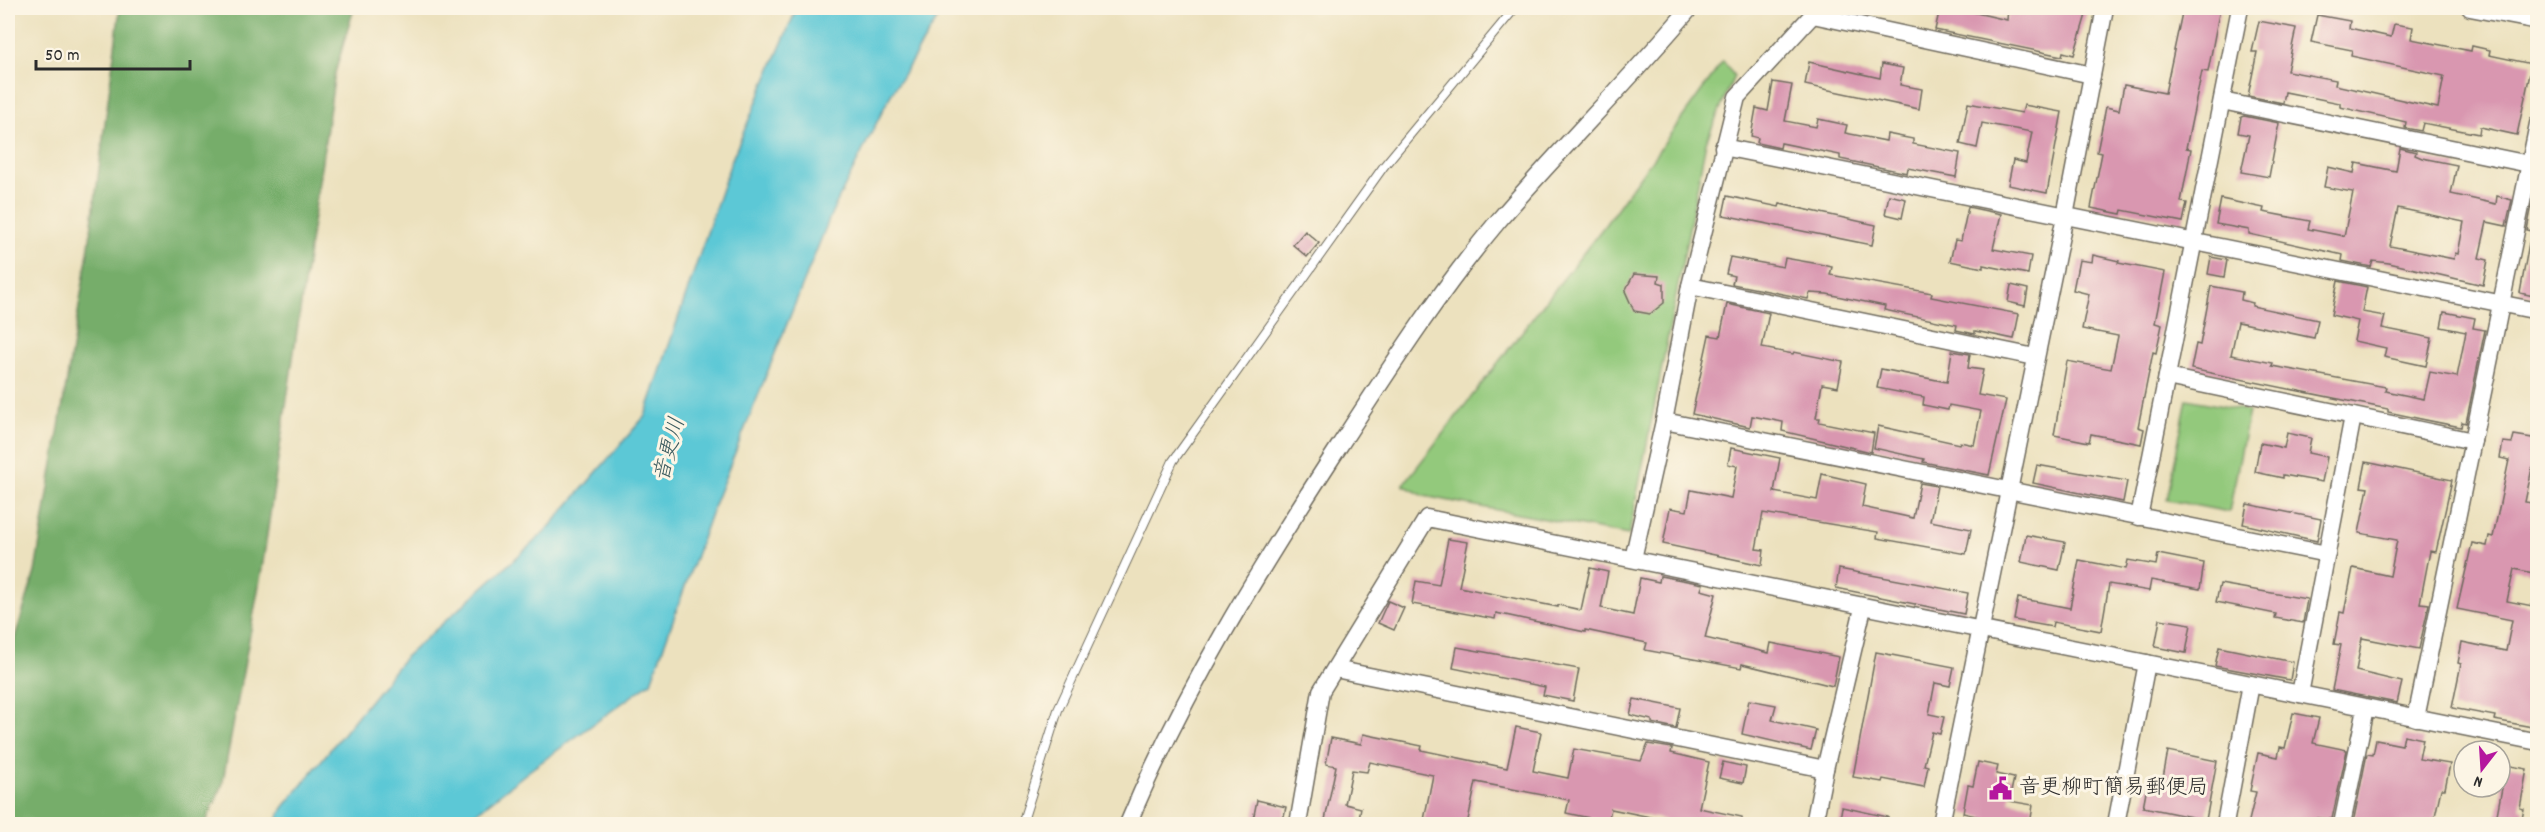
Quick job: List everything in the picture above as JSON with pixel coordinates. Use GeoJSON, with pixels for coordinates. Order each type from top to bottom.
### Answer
{"type":"FeatureCollection","features":[{"type":"Feature","properties":{"kind":"street"},"geometry":{"type":"LineString","coordinates":[[1128,825],[1194,685],[1230,620],[1271,550],[1415,330],[1499,221],[1690,8]]}},
{"type":"Feature","properties":{"kind":"street"},"geometry":{"type":"LineString","coordinates":[[1941,825],[1979,629],[2066,216],[2104,8]]}},
{"type":"Feature","properties":{"kind":"street"},"geometry":{"type":"LineString","coordinates":[[2139,517],[2240,8]]}},
{"type":"Feature","properties":{"kind":"street"},"geometry":{"type":"LineString","coordinates":[[2470,8],[2538,21]]}},
{"type":"Feature","properties":{"kind":"street"},"geometry":{"type":"LineString","coordinates":[[1633,559],[1664,421],[1690,286],[1737,97],[1816,11],[2092,75]]}},
{"type":"Feature","properties":{"kind":"street"},"geometry":{"type":"LineString","coordinates":[[2222,101],[2529,164]]}},
{"type":"Feature","properties":{"kind":"street"},"geometry":{"type":"LineString","coordinates":[[2416,718],[2538,124]]}},
{"type":"Feature","properties":{"kind":"street"},"geometry":{"type":"LineString","coordinates":[[1723,147],[2538,311]]}},
{"type":"Feature","properties":{"kind":"street"},"geometry":{"type":"LineString","coordinates":[[1690,286],[2035,357]]}},
{"type":"Feature","properties":{"kind":"street"},"geometry":{"type":"LineString","coordinates":[[2167,377],[2473,441]]}},
{"type":"Feature","properties":{"kind":"street"},"geometry":{"type":"LineString","coordinates":[[2300,694],[2353,416]]}},
{"type":"Feature","properties":{"kind":"street"},"geometry":{"type":"LineString","coordinates":[[1664,421],[2327,554]]}},
{"type":"Feature","properties":{"kind":"street"},"geometry":{"type":"LineString","coordinates":[[1298,825],[1322,691],[1427,518],[1863,608],[1979,629],[2538,742]]}},
{"type":"Feature","properties":{"kind":"street"},"geometry":{"type":"LineString","coordinates":[[1814,825],[1863,608]]}},
{"type":"Feature","properties":{"kind":"street"},"geometry":{"type":"LineString","coordinates":[[2116,825],[2147,663]]}},
{"type":"Feature","properties":{"kind":"street"},"geometry":{"type":"LineString","coordinates":[[1335,669],[1825,769]]}},
{"type":"Feature","properties":{"kind":"street"},"geometry":{"type":"LineString","coordinates":[[2225,825],[2251,684]]}},
{"type":"Feature","properties":{"kind":"street"},"geometry":{"type":"LineString","coordinates":[[2342,825],[2366,708]]}},
{"type":"Feature","properties":{"kind":"lane"},"geometry":{"type":"LineString","coordinates":[[1022,825],[1058,710],[1173,461],[1384,166],[1515,8]]}},
{"type":"Feature","properties":{"kind":"green space"},"geometry":{"type":"Polygon","coordinates":[[[120,8],[354,8],[335,73],[262,569],[222,786],[205,824],[8,824],[8,660],[35,572],[89,246],[120,8]]]}},
{"type":"Feature","properties":{"kind":"green space"},"geometry":{"type":"Polygon","coordinates":[[[1723,61],[1734,76],[1706,142],[1629,535],[1424,496],[1403,485],[1605,225],[1723,61]]]}},
{"type":"Feature","properties":{"kind":"green space"},"geometry":{"type":"Polygon","coordinates":[[[2187,399],[2249,411],[2229,512],[2167,500],[2187,399]]]}},
{"type":"Feature","properties":{"kind":"water","name":"音更川"},"geometry":{"type":"Polygon","coordinates":[[[797,8],[944,8],[889,98],[832,212],[714,505],[651,682],[529,771],[462,824],[275,824],[283,808],[405,657],[545,532],[645,416],[732,159],[797,8]]]}},
{"type":"Feature","properties":{"kind":"building"},"geometry":{"type":"Polygon","coordinates":[[[1940,8],[1955,8],[2007,20],[2008,8],[2088,8],[2074,55],[2063,52],[2062,56],[1935,30],[1940,8]]]}},
{"type":"Feature","properties":{"kind":"building"},"geometry":{"type":"Polygon","coordinates":[[[2183,8],[2220,8],[2208,72],[2202,71],[2186,148],[2191,149],[2181,202],[2187,203],[2183,222],[2122,210],[2121,214],[2091,208],[2102,153],[2097,152],[2106,107],[2119,110],[2124,85],[2165,93],[2183,8]]]}},
{"type":"Feature","properties":{"kind":"building"},"geometry":{"type":"Polygon","coordinates":[[[2317,15],[2350,21],[2349,28],[2391,37],[2394,24],[2413,27],[2411,39],[2471,51],[2472,46],[2490,50],[2489,55],[2532,64],[2517,135],[2480,127],[2479,134],[2423,123],[2421,131],[2405,128],[2406,122],[2340,107],[2340,103],[2285,92],[2283,103],[2248,96],[2257,52],[2252,52],[2259,21],[2296,28],[2287,71],[2336,80],[2335,85],[2438,108],[2444,76],[2351,56],[2352,50],[2311,42],[2317,15]]]}},
{"type":"Feature","properties":{"kind":"building"},"geometry":{"type":"Polygon","coordinates":[[[1809,62],[1880,78],[1882,64],[1903,68],[1900,85],[1922,89],[1919,109],[1805,85],[1809,62]]]}},
{"type":"Feature","properties":{"kind":"building"},"geometry":{"type":"Polygon","coordinates":[[[1773,82],[1792,85],[1785,121],[1816,127],[1818,119],[1847,125],[1845,133],[1886,141],[1887,134],[1913,139],[1913,144],[1960,153],[1956,177],[1908,168],[1907,173],[1840,159],[1840,155],[1781,143],[1780,148],[1757,143],[1758,138],[1751,136],[1756,108],[1768,111],[1773,82]]]}},
{"type":"Feature","properties":{"kind":"building"},"geometry":{"type":"Polygon","coordinates":[[[1968,103],[2022,113],[2024,105],[2062,112],[2047,193],[2008,185],[2013,160],[2026,163],[2032,132],[1982,123],[1977,148],[1960,144],[1968,103]]]}},
{"type":"Feature","properties":{"kind":"building"},"geometry":{"type":"Polygon","coordinates":[[[2241,117],[2279,123],[2269,177],[2241,172],[2249,135],[2238,133],[2241,117]]]}},
{"type":"Feature","properties":{"kind":"building"},"geometry":{"type":"Polygon","coordinates":[[[2400,148],[2416,152],[2415,155],[2422,158],[2457,165],[2451,194],[2496,204],[2497,196],[2512,200],[2506,226],[2487,222],[2479,258],[2488,260],[2483,285],[2389,263],[2373,261],[2371,267],[2342,261],[2343,255],[2249,234],[2249,230],[2216,224],[2221,199],[2264,208],[2263,212],[2310,221],[2308,229],[2344,236],[2353,192],[2324,187],[2328,167],[2354,173],[2356,163],[2396,171],[2400,148]],[[2398,208],[2390,246],[2454,259],[2455,253],[2458,254],[2464,222],[2398,208]]]}},
{"type":"Feature","properties":{"kind":"building"},"geometry":{"type":"Polygon","coordinates":[[[1889,195],[1906,199],[1902,218],[1885,214],[1889,195]]]}},
{"type":"Feature","properties":{"kind":"building"},"geometry":{"type":"Polygon","coordinates":[[[1727,196],[1779,207],[1780,204],[1876,225],[1872,245],[1723,215],[1727,196]]]}},
{"type":"Feature","properties":{"kind":"building"},"geometry":{"type":"Polygon","coordinates":[[[2532,205],[2538,206],[2538,232],[2527,230],[2532,205]]]}},
{"type":"Feature","properties":{"kind":"building"},"geometry":{"type":"Polygon","coordinates":[[[1968,207],[2001,214],[1993,249],[2031,256],[2028,274],[1950,261],[1955,240],[1961,241],[1968,207]]]}},
{"type":"Feature","properties":{"kind":"building"},"geometry":{"type":"Polygon","coordinates":[[[1305,231],[1319,243],[1307,257],[1293,245],[1305,231]]]}},
{"type":"Feature","properties":{"kind":"building"},"geometry":{"type":"Polygon","coordinates":[[[2529,243],[2538,243],[2538,297],[2520,293],[2529,243]]]}},
{"type":"Feature","properties":{"kind":"building"},"geometry":{"type":"Polygon","coordinates":[[[2093,255],[2119,261],[2118,263],[2165,272],[2155,323],[2162,325],[2156,353],[2153,352],[2138,427],[2144,429],[2141,444],[2091,434],[2089,442],[2054,435],[2067,361],[2111,369],[2118,336],[2082,329],[2089,294],[2073,290],[2079,260],[2092,262],[2093,255]]]}},
{"type":"Feature","properties":{"kind":"building"},"geometry":{"type":"Polygon","coordinates":[[[1730,257],[1783,267],[1785,258],[1819,264],[1832,267],[1830,275],[1932,293],[1931,297],[2019,314],[2014,339],[1975,331],[1975,334],[1956,330],[1957,325],[1884,310],[1885,306],[1827,294],[1810,293],[1808,299],[1732,284],[1734,276],[1726,274],[1730,257]]]}},
{"type":"Feature","properties":{"kind":"building"},"geometry":{"type":"Polygon","coordinates":[[[2211,257],[2227,260],[2224,277],[2208,274],[2211,257]]]}},
{"type":"Feature","properties":{"kind":"building"},"geometry":{"type":"Polygon","coordinates":[[[1634,274],[1659,276],[1658,282],[1664,284],[1664,303],[1650,314],[1634,311],[1625,291],[1634,274]]]}},
{"type":"Feature","properties":{"kind":"building"},"geometry":{"type":"Polygon","coordinates":[[[2338,281],[2367,287],[2362,312],[2385,316],[2382,328],[2432,338],[2426,366],[2384,357],[2386,348],[2354,341],[2358,321],[2331,315],[2338,281]]]}},
{"type":"Feature","properties":{"kind":"building"},"geometry":{"type":"Polygon","coordinates":[[[2011,285],[2028,289],[2025,306],[2008,302],[2011,285]]]}},
{"type":"Feature","properties":{"kind":"building"},"geometry":{"type":"Polygon","coordinates":[[[2211,286],[2242,292],[2241,300],[2253,303],[2252,306],[2318,320],[2314,338],[2238,322],[2231,355],[2273,363],[2272,366],[2386,387],[2385,391],[2424,399],[2430,372],[2457,377],[2466,332],[2441,327],[2444,312],[2475,318],[2473,328],[2485,330],[2466,423],[2462,422],[2461,427],[2388,412],[2388,409],[2191,369],[2196,344],[2200,345],[2211,286]]]}},
{"type":"Feature","properties":{"kind":"building"},"geometry":{"type":"Polygon","coordinates":[[[1727,304],[1769,313],[1762,348],[1843,362],[1838,387],[1822,384],[1816,418],[1820,418],[1819,422],[1874,433],[1871,452],[1782,431],[1783,422],[1752,416],[1750,427],[1692,414],[1709,335],[1720,337],[1727,304]]]}},
{"type":"Feature","properties":{"kind":"building"},"geometry":{"type":"Polygon","coordinates":[[[1952,351],[1970,354],[1968,368],[1983,370],[1978,395],[2006,400],[1989,475],[1923,462],[1924,459],[1874,448],[1878,426],[1959,444],[1960,442],[1974,445],[1981,411],[1949,405],[1948,410],[1923,405],[1924,397],[1877,388],[1881,369],[1947,382],[1952,351]]]}},
{"type":"Feature","properties":{"kind":"building"},"geometry":{"type":"Polygon","coordinates":[[[2287,433],[2311,438],[2308,453],[2327,457],[2322,482],[2283,475],[2283,478],[2255,472],[2260,443],[2284,448],[2287,433]]]}},
{"type":"Feature","properties":{"kind":"building"},"geometry":{"type":"Polygon","coordinates":[[[2514,435],[2538,439],[2538,469],[2532,468],[2525,502],[2538,504],[2538,574],[2514,569],[2507,601],[2538,607],[2538,728],[2494,720],[2495,716],[2452,708],[2461,664],[2458,663],[2462,642],[2506,651],[2512,620],[2457,609],[2472,543],[2487,546],[2489,536],[2493,537],[2509,460],[2500,458],[2503,442],[2512,443],[2514,435]]]}},
{"type":"Feature","properties":{"kind":"building"},"geometry":{"type":"Polygon","coordinates":[[[1731,448],[1780,458],[1774,492],[1817,500],[1822,474],[1866,484],[1862,507],[1913,518],[1920,483],[1937,486],[1930,521],[1971,529],[1966,554],[1877,538],[1878,532],[1763,513],[1756,549],[1764,550],[1762,565],[1663,544],[1670,508],[1687,511],[1691,490],[1731,498],[1737,466],[1728,464],[1731,448]]]}},
{"type":"Feature","properties":{"kind":"building"},"geometry":{"type":"Polygon","coordinates":[[[2366,462],[2452,480],[2436,552],[2430,551],[2420,603],[2429,604],[2419,649],[2362,638],[2356,671],[2402,682],[2397,703],[2332,690],[2341,645],[2334,644],[2340,612],[2344,613],[2353,568],[2390,576],[2397,540],[2359,533],[2368,488],[2361,487],[2366,462]]]}},
{"type":"Feature","properties":{"kind":"building"},"geometry":{"type":"Polygon","coordinates":[[[2037,465],[2127,481],[2123,502],[2033,483],[2037,465]]]}},
{"type":"Feature","properties":{"kind":"building"},"geometry":{"type":"Polygon","coordinates":[[[2247,504],[2321,519],[2317,541],[2243,524],[2247,504]]]}},
{"type":"Feature","properties":{"kind":"building"},"geometry":{"type":"Polygon","coordinates":[[[2026,535],[2065,542],[2059,570],[2021,562],[2026,535]]]}},
{"type":"Feature","properties":{"kind":"building"},"geometry":{"type":"Polygon","coordinates":[[[1448,539],[1468,542],[1459,587],[1558,607],[1558,605],[1581,610],[1590,568],[1608,572],[1601,608],[1633,615],[1640,578],[1659,582],[1660,576],[1703,584],[1701,590],[1716,594],[1705,638],[1769,653],[1771,643],[1839,657],[1833,686],[1742,664],[1741,668],[1645,650],[1647,643],[1585,630],[1585,632],[1496,613],[1495,619],[1412,604],[1416,581],[1439,585],[1448,539]]]}},
{"type":"Feature","properties":{"kind":"building"},"geometry":{"type":"Polygon","coordinates":[[[2158,554],[2204,563],[2200,589],[2151,580],[2149,591],[2109,584],[2101,631],[2053,622],[2052,627],[2014,620],[2018,598],[2070,608],[2079,560],[2126,569],[2128,560],[2156,565],[2158,554]]]}},
{"type":"Feature","properties":{"kind":"building"},"geometry":{"type":"Polygon","coordinates":[[[1839,569],[1968,593],[1964,614],[1836,588],[1839,569]]]}},
{"type":"Feature","properties":{"kind":"building"},"geometry":{"type":"Polygon","coordinates":[[[2220,584],[2307,599],[2303,623],[2275,618],[2276,614],[2216,602],[2220,584]]]}},
{"type":"Feature","properties":{"kind":"building"},"geometry":{"type":"Polygon","coordinates":[[[1388,601],[1404,608],[1394,630],[1378,623],[1388,601]]]}},
{"type":"Feature","properties":{"kind":"building"},"geometry":{"type":"Polygon","coordinates":[[[2160,619],[2191,624],[2186,653],[2155,647],[2160,619]]]}},
{"type":"Feature","properties":{"kind":"building"},"geometry":{"type":"Polygon","coordinates":[[[1457,647],[1579,669],[1573,701],[1543,695],[1545,687],[1453,668],[1457,647]]]}},
{"type":"Feature","properties":{"kind":"building"},"geometry":{"type":"Polygon","coordinates":[[[2219,647],[2293,662],[2290,680],[2215,666],[2219,647]]]}},
{"type":"Feature","properties":{"kind":"building"},"geometry":{"type":"Polygon","coordinates":[[[1876,652],[1954,667],[1950,686],[1935,683],[1929,714],[1944,717],[1940,734],[1932,732],[1924,765],[1928,766],[1924,787],[1883,779],[1882,782],[1853,777],[1876,652]]]}},
{"type":"Feature","properties":{"kind":"building"},"geometry":{"type":"Polygon","coordinates":[[[1634,699],[1680,708],[1676,728],[1630,715],[1634,699]]]}},
{"type":"Feature","properties":{"kind":"building"},"geometry":{"type":"Polygon","coordinates":[[[1749,700],[1776,705],[1772,720],[1816,730],[1811,750],[1742,734],[1749,700]]]}},
{"type":"Feature","properties":{"kind":"building"},"geometry":{"type":"Polygon","coordinates":[[[2293,713],[2319,718],[2313,743],[2347,750],[2332,819],[2317,818],[2316,825],[2248,825],[2256,792],[2250,791],[2258,753],[2278,757],[2280,747],[2285,748],[2293,713]]]}},
{"type":"Feature","properties":{"kind":"building"},"geometry":{"type":"Polygon","coordinates":[[[1516,727],[1541,732],[1533,771],[1568,778],[1574,749],[1641,761],[1648,744],[1672,748],[1671,753],[1709,762],[1699,808],[1742,817],[1742,825],[1664,825],[1665,820],[1611,809],[1608,822],[1566,813],[1569,800],[1476,782],[1467,825],[1423,825],[1433,775],[1370,762],[1367,772],[1352,770],[1345,804],[1361,808],[1358,825],[1324,825],[1336,766],[1326,764],[1331,738],[1361,744],[1363,734],[1422,746],[1421,750],[1507,768],[1516,727]]]}},
{"type":"Feature","properties":{"kind":"building"},"geometry":{"type":"Polygon","coordinates":[[[2404,735],[2423,739],[2419,759],[2450,764],[2445,789],[2441,789],[2433,825],[2353,823],[2367,754],[2373,755],[2376,740],[2402,745],[2404,735]]]}},
{"type":"Feature","properties":{"kind":"building"},"geometry":{"type":"Polygon","coordinates":[[[2168,751],[2217,761],[2206,820],[2143,807],[2147,786],[2161,789],[2168,751]]]}},
{"type":"Feature","properties":{"kind":"building"},"geometry":{"type":"Polygon","coordinates":[[[1723,762],[1746,767],[1743,783],[1719,778],[1723,762]]]}},
{"type":"Feature","properties":{"kind":"building","name":"音更柳町簡易郵便局"},"geometry":{"type":"Polygon","coordinates":[[[1978,762],[1998,766],[1996,774],[2014,778],[2009,801],[2033,805],[2030,825],[2001,825],[1963,813],[1968,785],[1973,786],[1978,762]]]}},
{"type":"Feature","properties":{"kind":"building"},"geometry":{"type":"Polygon","coordinates":[[[2512,766],[2527,769],[2520,808],[2524,809],[2521,824],[2496,820],[2500,799],[2512,799],[2512,766]]]}},
{"type":"Feature","properties":{"kind":"building"},"geometry":{"type":"Polygon","coordinates":[[[1257,800],[1286,807],[1282,825],[1252,825],[1257,800]]]}},
{"type":"Feature","properties":{"kind":"building"},"geometry":{"type":"Polygon","coordinates":[[[1842,807],[1888,817],[1887,825],[1839,825],[1842,807]]]}},
{"type":"Feature","properties":{"kind":"place","name":"音更柳町簡易郵便局"},"geometry":{"type":"Point","coordinates":[2001,789]}}]}
